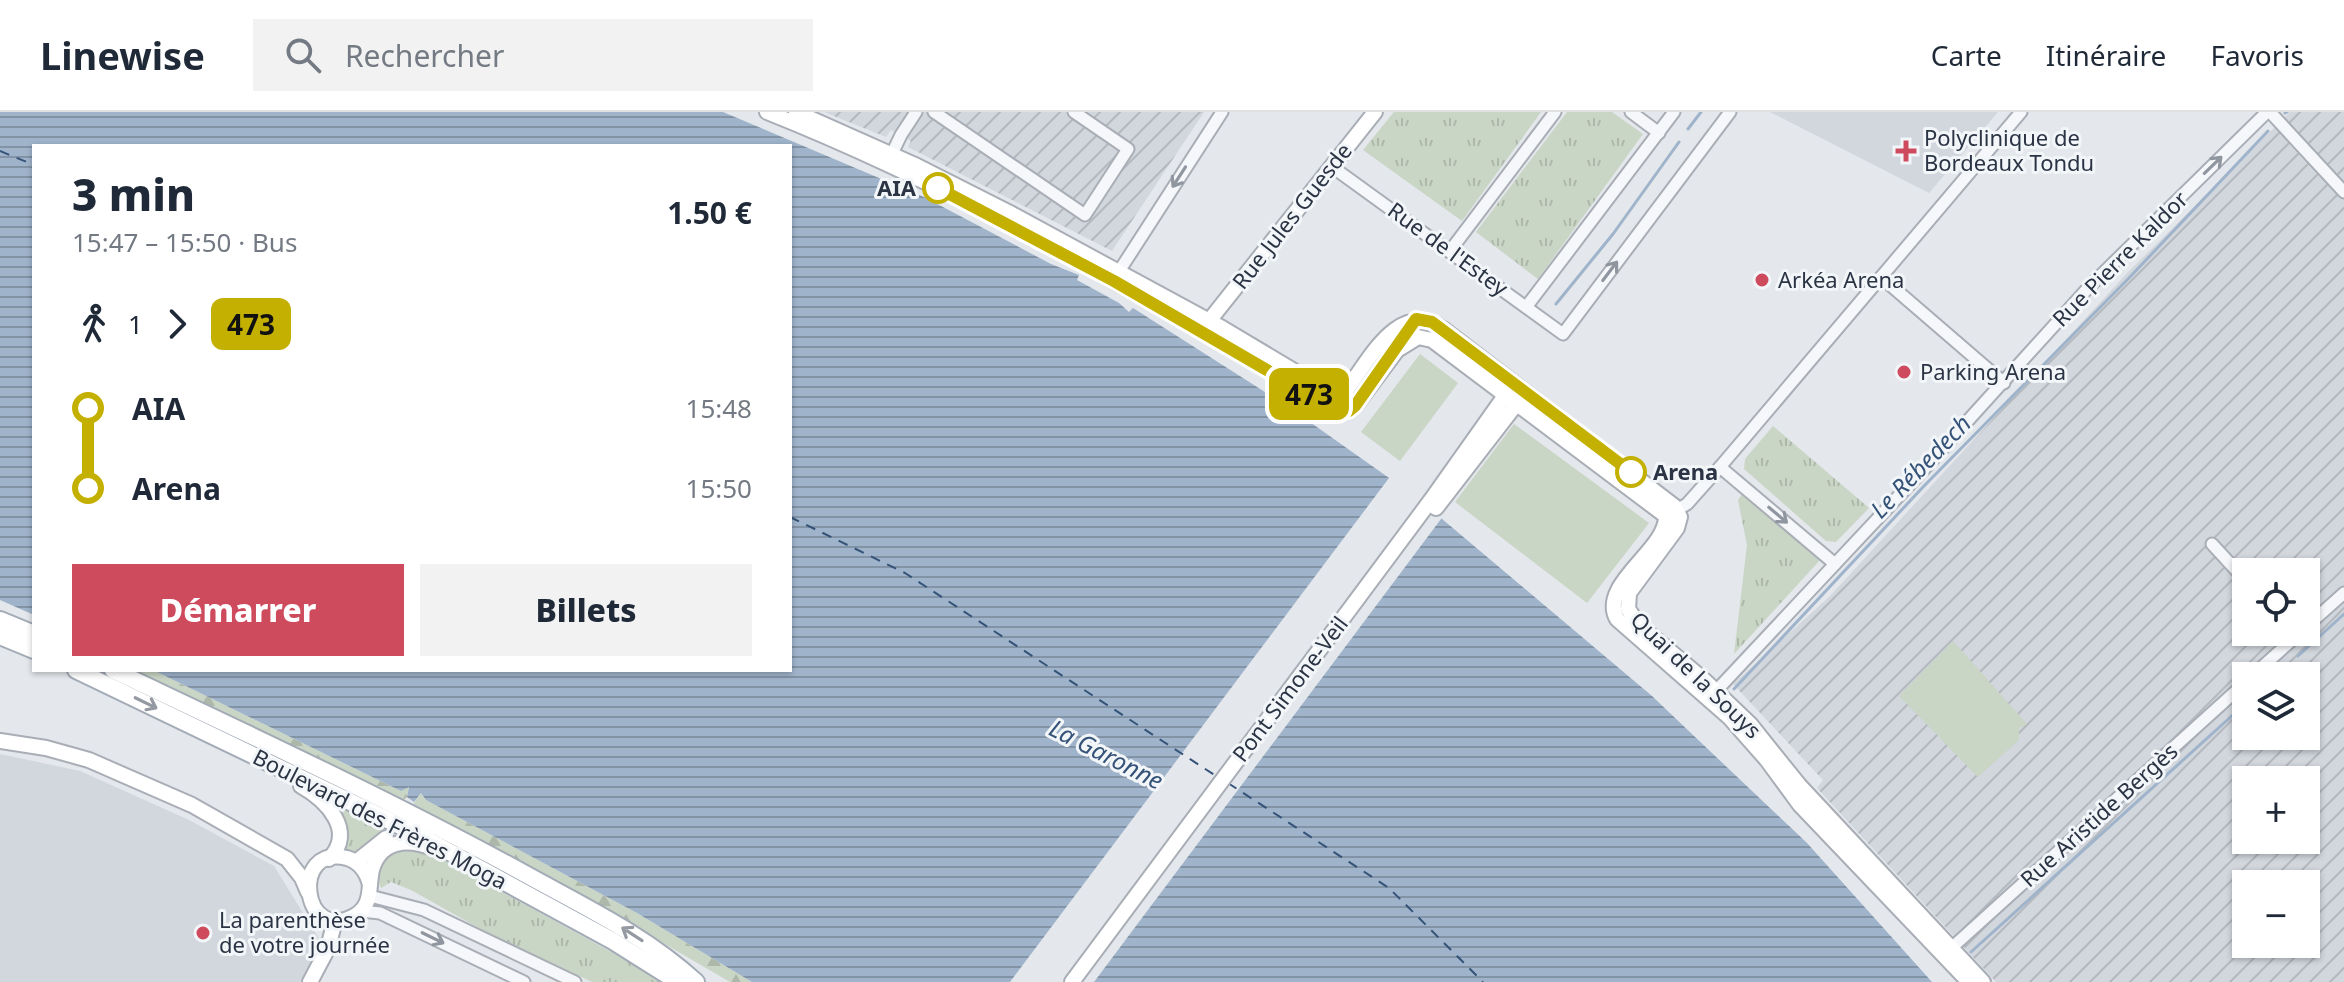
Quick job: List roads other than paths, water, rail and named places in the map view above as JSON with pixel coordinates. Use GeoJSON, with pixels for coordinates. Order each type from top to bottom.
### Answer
{"type":"FeatureCollection","features":[{"type":"Feature","properties":{"kind":"main road"},"geometry":{"type":"LineString","coordinates":[[767,112],[889,159]]}},
{"type":"Feature","properties":{"kind":"main road"},"geometry":{"type":"LineString","coordinates":[[796,112],[889,159],[938,188],[1209,321],[1331,393],[1337,394],[1347,389],[1394,328],[1416,319],[1432,322],[1443,329],[1515,394]]}},
{"type":"Feature","properties":{"kind":"main road","name":"Rue Jules Guesde"},"geometry":{"type":"LineString","coordinates":[[1209,321],[1375,112]]}},
{"type":"Feature","properties":{"kind":"main road"},"geometry":{"type":"LineString","coordinates":[[1116,276],[1144,299],[1339,412],[1349,411],[1355,406],[1397,350],[1418,337],[1432,340],[1515,394],[1672,513]]}},
{"type":"Feature","properties":{"kind":"main road"},"geometry":{"type":"LineString","coordinates":[[1144,299],[1192,319],[1209,321]]}},
{"type":"Feature","properties":{"kind":"main road"},"geometry":{"type":"LineString","coordinates":[[1209,321],[1213,337]]}},
{"type":"Feature","properties":{"kind":"main road","name":"Pont Simone-Veil"},"geometry":{"type":"LineString","coordinates":[[1072,982],[1431,500],[1515,394]]}},
{"type":"Feature","properties":{"kind":"main road","name":"Pont Simone-Veil"},"geometry":{"type":"LineString","coordinates":[[1081,982],[1490,426]]}},
{"type":"Feature","properties":{"kind":"main road","name":"Quai de la Souys"},"geometry":{"type":"LineString","coordinates":[[1969,982],[1947,951],[1799,785],[1761,737],[1716,691],[1638,624],[1628,609],[1629,593],[1680,522],[1672,513],[1615,595],[1612,604],[1617,619],[1730,718],[1761,752],[1800,805],[1947,951],[1983,982]]}},
{"type":"Feature","properties":{"kind":"main road"},"geometry":{"type":"LineString","coordinates":[[0,620],[32,633]]}},
{"type":"Feature","properties":{"kind":"main road"},"geometry":{"type":"LineString","coordinates":[[0,636],[32,649]]}},
{"type":"Feature","properties":{"kind":"main road","name":"Boulevard des Frères Moga"},"geometry":{"type":"LineString","coordinates":[[80,672],[411,831],[485,862]]}},
{"type":"Feature","properties":{"kind":"main road","name":"Boulevard des Frères Moga"},"geometry":{"type":"LineString","coordinates":[[117,672],[265,742],[485,862],[647,961],[691,982]]}},
{"type":"Feature","properties":{"kind":"main road"},"geometry":{"type":"LineString","coordinates":[[0,741],[46,748],[120,773],[192,805],[287,859],[302,878],[317,911],[335,920],[344,920],[361,911],[370,890],[375,862],[391,845],[400,842],[421,844],[485,862]]}},
{"type":"Feature","properties":{"kind":"main road"},"geometry":{"type":"LineString","coordinates":[[243,750],[318,795],[336,818],[337,851],[310,875],[308,892]]}},
{"type":"Feature","properties":{"kind":"main road"},"geometry":{"type":"LineString","coordinates":[[356,862],[386,838],[411,831]]}},
{"type":"Feature","properties":{"kind":"main road"},"geometry":{"type":"LineString","coordinates":[[287,859],[326,860],[338,857],[356,862],[363,868],[370,890]]}},
{"type":"Feature","properties":{"kind":"main road"},"geometry":{"type":"LineString","coordinates":[[310,982],[328,948],[335,920]]}},
{"type":"Feature","properties":{"kind":"street"},"geometry":{"type":"LineString","coordinates":[[889,159],[916,112]]}},
{"type":"Feature","properties":{"kind":"street"},"geometry":{"type":"LineString","coordinates":[[934,112],[1085,215],[1128,149],[1074,112]]}},
{"type":"Feature","properties":{"kind":"street"},"geometry":{"type":"LineString","coordinates":[[1116,276],[1222,112]]}},
{"type":"Feature","properties":{"kind":"street"},"geometry":{"type":"LineString","coordinates":[[1450,251],[1555,112]]}},
{"type":"Feature","properties":{"kind":"street"},"geometry":{"type":"LineString","coordinates":[[1631,112],[1659,133]]}},
{"type":"Feature","properties":{"kind":"street"},"geometry":{"type":"LineString","coordinates":[[1527,306],[1674,112]]}},
{"type":"Feature","properties":{"kind":"street","name":"Rue de l'Estey"},"geometry":{"type":"LineString","coordinates":[[1331,166],[1563,334],[1730,112]]}},
{"type":"Feature","properties":{"kind":"street"},"geometry":{"type":"LineString","coordinates":[[1672,513],[1720,467],[2021,112]]}},
{"type":"Feature","properties":{"kind":"street"},"geometry":{"type":"LineString","coordinates":[[2268,112],[2344,192]]}},
{"type":"Feature","properties":{"kind":"street","name":"Rue Pierre Kaldor"},"geometry":{"type":"LineString","coordinates":[[1716,691],[2004,383],[2088,288],[2268,112]]}},
{"type":"Feature","properties":{"kind":"street"},"geometry":{"type":"LineString","coordinates":[[1881,277],[2004,383]]}},
{"type":"Feature","properties":{"kind":"street"},"geometry":{"type":"LineString","coordinates":[[1720,467],[1835,564]]}},
{"type":"Feature","properties":{"kind":"street"},"geometry":{"type":"LineString","coordinates":[[2212,544],[2232,566]]}},
{"type":"Feature","properties":{"kind":"street"},"geometry":{"type":"LineString","coordinates":[[2320,614],[2344,593]]}},
{"type":"Feature","properties":{"kind":"street"},"geometry":{"type":"LineString","coordinates":[[2267,662],[2284,646]]}},
{"type":"Feature","properties":{"kind":"street","name":"Rue Aristide Bergès"},"geometry":{"type":"LineString","coordinates":[[1947,951],[2232,695]]}},
{"type":"Feature","properties":{"kind":"street"},"geometry":{"type":"LineString","coordinates":[[370,890],[424,910],[575,982]]}},
{"type":"Feature","properties":{"kind":"street"},"geometry":{"type":"LineString","coordinates":[[361,911],[380,913],[524,982]]}},
{"type":"Feature","properties":{"kind":"water","name":"La Garonne"},"geometry":{"type":"Polygon","coordinates":[[[0,112],[723,112],[924,197],[1051,264],[1079,275],[1077,280],[1119,303],[1129,312],[1133,308],[1290,408],[1416,497],[1652,696],[1807,843],[1932,982],[752,982],[637,913],[426,800],[421,793],[414,802],[407,797],[409,787],[401,791],[157,672],[792,672],[792,144],[32,144],[32,614],[0,600],[0,112]]]}},
{"type":"Feature","properties":{"kind":"waterway"},"geometry":{"type":"LineString","coordinates":[[1688,129],[1701,112]]}},
{"type":"Feature","properties":{"kind":"waterway","name":"Le Rébedech"},"geometry":{"type":"LineString","coordinates":[[1734,689],[1924,486],[2129,278],[2268,131]]}},
{"type":"Feature","properties":{"kind":"waterway"},"geometry":{"type":"LineString","coordinates":[[1556,304],[1613,234],[1679,142]]}},
{"type":"Feature","properties":{"kind":"waterway"},"geometry":{"type":"LineString","coordinates":[[2298,656],[2344,614]]}},
{"type":"Feature","properties":{"kind":"waterway"},"geometry":{"type":"LineString","coordinates":[[1971,952],[2232,716]]}},
{"type":"Feature","properties":{"kind":"place","name":"Polyclinique de Bordeaux Tondu"},"geometry":{"type":"Point","coordinates":[1906,151]}},
{"type":"Feature","properties":{"kind":"place","name":"AIA"},"geometry":{"type":"Point","coordinates":[938,188]}},
{"type":"Feature","properties":{"kind":"place","name":"Arkéa Arena"},"geometry":{"type":"Point","coordinates":[1762,280]}},
{"type":"Feature","properties":{"kind":"place","name":"Parking Arena"},"geometry":{"type":"Point","coordinates":[1904,372]}},
{"type":"Feature","properties":{"kind":"place","name":"Arena"},"geometry":{"type":"Point","coordinates":[1631,472]}},
{"type":"Feature","properties":{"kind":"place","name":"La parenthèse de votre journée"},"geometry":{"type":"Point","coordinates":[203,933]}}]}
